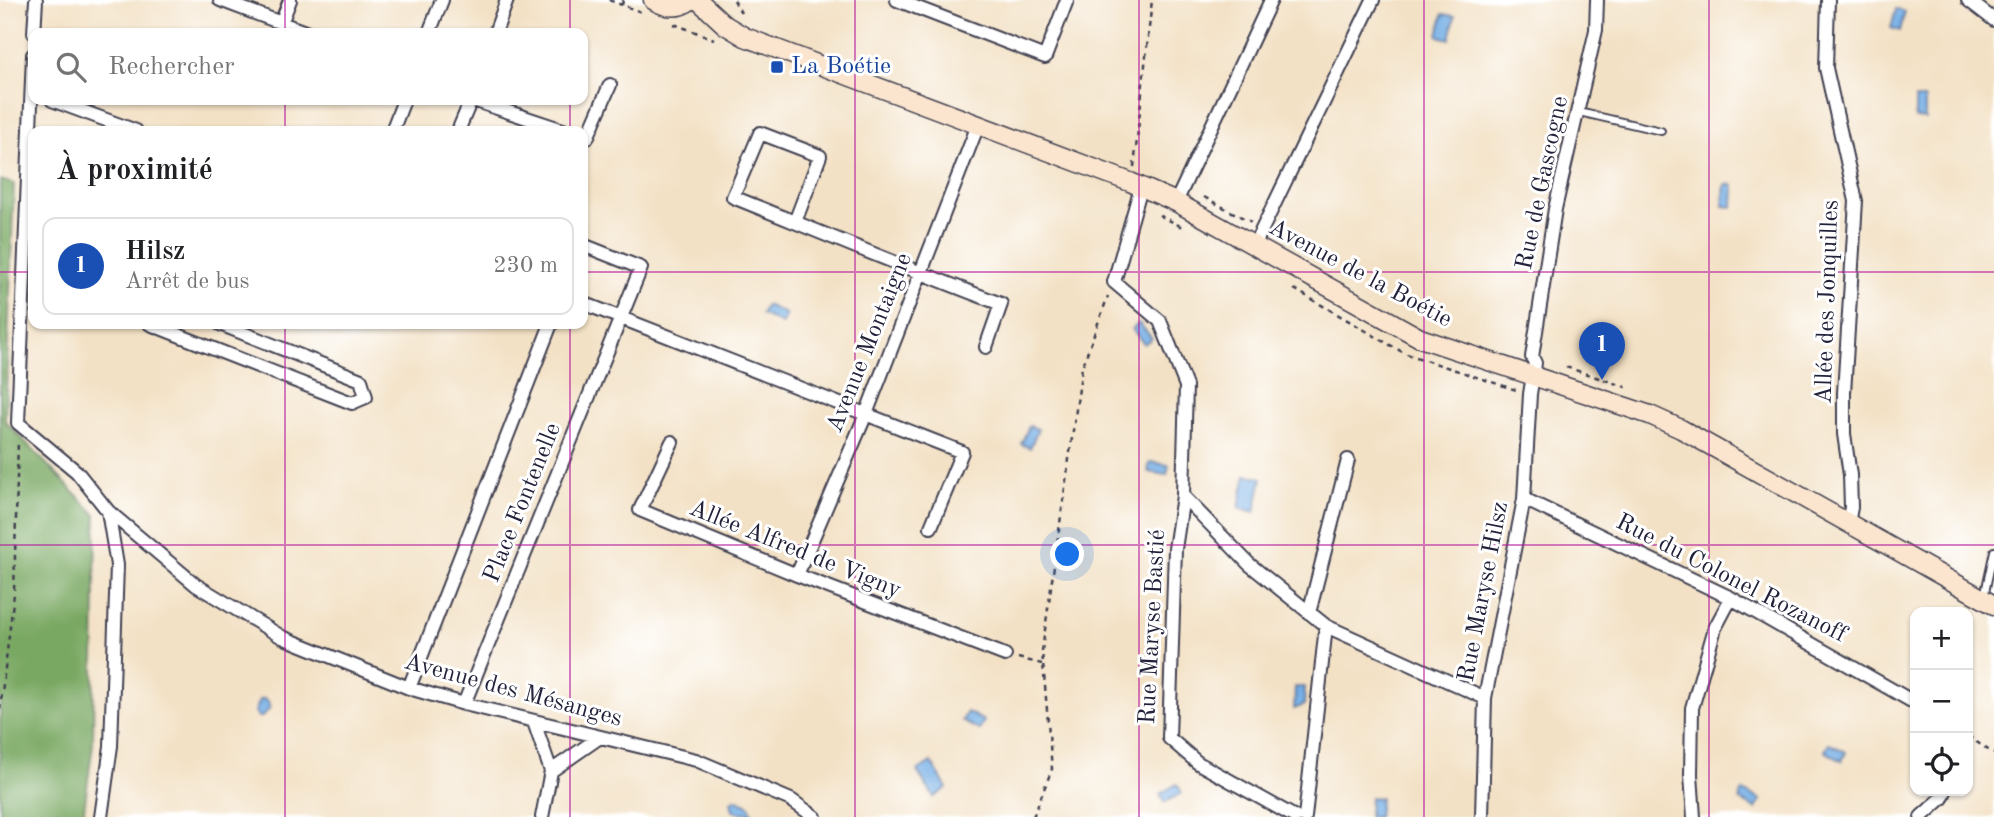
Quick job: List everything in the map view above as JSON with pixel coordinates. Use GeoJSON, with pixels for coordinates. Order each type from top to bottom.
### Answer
{"type":"FeatureCollection","features":[{"type":"Feature","properties":{"kind":"main road"},"geometry":{"type":"LineString","coordinates":[[653,0],[665,6],[676,7],[691,0]]}},
{"type":"Feature","properties":{"kind":"main road","name":"Avenue de la Boétie"},"geometry":{"type":"LineString","coordinates":[[698,0],[725,25],[745,37],[978,125],[1180,195],[1254,246],[1420,338],[1533,366],[1681,429],[1989,602]]}},
{"type":"Feature","properties":{"kind":"street"},"geometry":{"type":"LineString","coordinates":[[34,28],[36,0]]}},
{"type":"Feature","properties":{"kind":"street"},"geometry":{"type":"LineString","coordinates":[[220,0],[294,28]]}},
{"type":"Feature","properties":{"kind":"street"},"geometry":{"type":"LineString","coordinates":[[281,23],[290,0]]}},
{"type":"Feature","properties":{"kind":"street"},"geometry":{"type":"LineString","coordinates":[[431,28],[442,0]]}},
{"type":"Feature","properties":{"kind":"street"},"geometry":{"type":"LineString","coordinates":[[497,28],[507,0]]}},
{"type":"Feature","properties":{"kind":"street"},"geometry":{"type":"LineString","coordinates":[[897,0],[1045,57],[1067,0]]}},
{"type":"Feature","properties":{"kind":"street"},"geometry":{"type":"LineString","coordinates":[[1180,195],[1271,0]]}},
{"type":"Feature","properties":{"kind":"street"},"geometry":{"type":"LineString","coordinates":[[1254,246],[1373,0]]}},
{"type":"Feature","properties":{"kind":"street","name":"Rue de Gascogne"},"geometry":{"type":"LineString","coordinates":[[1533,366],[1555,209],[1596,30],[1597,0]]}},
{"type":"Feature","properties":{"kind":"street","name":"Allée des Jonquilles"},"geometry":{"type":"LineString","coordinates":[[1828,0],[1826,68],[1856,201],[1844,393],[1844,434],[1852,507],[1848,524]]}},
{"type":"Feature","properties":{"kind":"street"},"geometry":{"type":"LineString","coordinates":[[1968,0],[1994,20]]}},
{"type":"Feature","properties":{"kind":"street"},"geometry":{"type":"LineString","coordinates":[[588,136],[610,85]]}},
{"type":"Feature","properties":{"kind":"street"},"geometry":{"type":"LineString","coordinates":[[31,105],[31,126]]}},
{"type":"Feature","properties":{"kind":"street"},"geometry":{"type":"LineString","coordinates":[[66,105],[122,126]]}},
{"type":"Feature","properties":{"kind":"street"},"geometry":{"type":"LineString","coordinates":[[394,126],[402,105]]}},
{"type":"Feature","properties":{"kind":"street"},"geometry":{"type":"LineString","coordinates":[[460,126],[470,105]]}},
{"type":"Feature","properties":{"kind":"street"},"geometry":{"type":"LineString","coordinates":[[487,105],[551,126]]}},
{"type":"Feature","properties":{"kind":"street","name":"Avenue Montaigne"},"geometry":{"type":"LineString","coordinates":[[797,575],[866,414],[978,125]]}},
{"type":"Feature","properties":{"kind":"street"},"geometry":{"type":"LineString","coordinates":[[795,222],[820,156],[760,133],[733,197],[921,274],[1001,304],[986,348]]}},
{"type":"Feature","properties":{"kind":"street"},"geometry":{"type":"LineString","coordinates":[[1137,178],[1114,282],[1160,321],[1186,386],[1183,496],[1249,564],[1326,626],[1485,698]]}},
{"type":"Feature","properties":{"kind":"street"},"geometry":{"type":"LineString","coordinates":[[18,423],[28,187]]}},
{"type":"Feature","properties":{"kind":"street","name":"Place Fontenelle"},"geometry":{"type":"LineString","coordinates":[[464,704],[640,268],[588,248]]}},
{"type":"Feature","properties":{"kind":"street"},"geometry":{"type":"LineString","coordinates":[[588,305],[962,452],[931,527]]}},
{"type":"Feature","properties":{"kind":"street"},"geometry":{"type":"LineString","coordinates":[[163,329],[352,403],[366,397],[361,380],[233,329]]}},
{"type":"Feature","properties":{"kind":"street","name":"Place Fontenelle"},"geometry":{"type":"LineString","coordinates":[[409,688],[549,329]]}},
{"type":"Feature","properties":{"kind":"street","name":"Rue Maryse Hilsz"},"geometry":{"type":"LineString","coordinates":[[1482,817],[1485,698],[1524,499],[1533,366]]}},
{"type":"Feature","properties":{"kind":"street","name":"Avenue des Mésanges"},"geometry":{"type":"LineString","coordinates":[[18,423],[77,472],[108,510],[196,585],[282,637],[409,688],[534,722],[695,760],[792,800],[815,817]]}},
{"type":"Feature","properties":{"kind":"street","name":"Allée Alfred de Vigny"},"geometry":{"type":"LineString","coordinates":[[672,442],[640,510],[797,575],[1004,655]]}},
{"type":"Feature","properties":{"kind":"street"},"geometry":{"type":"LineString","coordinates":[[1309,612],[1348,460]]}},
{"type":"Feature","properties":{"kind":"street","name":"Rue Maryse Bastié"},"geometry":{"type":"LineString","coordinates":[[1183,496],[1175,550],[1169,738],[1198,763],[1295,817]]}},
{"type":"Feature","properties":{"kind":"street","name":"Rue du Colonel Rozanoff"},"geometry":{"type":"LineString","coordinates":[[1524,499],[1731,598],[1910,700]]}},
{"type":"Feature","properties":{"kind":"street"},"geometry":{"type":"LineString","coordinates":[[101,817],[111,746],[117,565],[108,510]]}},
{"type":"Feature","properties":{"kind":"street"},"geometry":{"type":"LineString","coordinates":[[1694,817],[1691,775],[1692,708],[1715,628],[1731,598]]}},
{"type":"Feature","properties":{"kind":"street"},"geometry":{"type":"LineString","coordinates":[[1305,817],[1326,626]]}},
{"type":"Feature","properties":{"kind":"street"},"geometry":{"type":"LineString","coordinates":[[534,722],[551,771],[542,817]]}},
{"type":"Feature","properties":{"kind":"street"},"geometry":{"type":"LineString","coordinates":[[551,771],[600,737]]}},
{"type":"Feature","properties":{"kind":"street"},"geometry":{"type":"LineString","coordinates":[[1921,817],[1943,796]]}},
{"type":"Feature","properties":{"kind":"lane"},"geometry":{"type":"LineString","coordinates":[[1579,112],[1661,131]]}},
{"type":"Feature","properties":{"kind":"lane"},"geometry":{"type":"LineString","coordinates":[[1989,602],[1994,551]]}},
{"type":"Feature","properties":{"kind":"path"},"geometry":{"type":"LineString","coordinates":[[609,0],[622,5]]}},
{"type":"Feature","properties":{"kind":"path"},"geometry":{"type":"LineString","coordinates":[[734,0],[744,17]]}},
{"type":"Feature","properties":{"kind":"path"},"geometry":{"type":"LineString","coordinates":[[1137,178],[1152,0]]}},
{"type":"Feature","properties":{"kind":"path"},"geometry":{"type":"LineString","coordinates":[[1127,167],[1137,178]]}},
{"type":"Feature","properties":{"kind":"path"},"geometry":{"type":"LineString","coordinates":[[1180,195],[1214,201],[1262,229]]}},
{"type":"Feature","properties":{"kind":"path"},"geometry":{"type":"LineString","coordinates":[[1033,817],[1052,769],[1042,651],[1082,367],[1114,282]]}},
{"type":"Feature","properties":{"kind":"path"},"geometry":{"type":"LineString","coordinates":[[1533,366],[1629,388]]}},
{"type":"Feature","properties":{"kind":"path"},"geometry":{"type":"LineString","coordinates":[[0,709],[14,594],[18,423]]}},
{"type":"Feature","properties":{"kind":"path"},"geometry":{"type":"LineString","coordinates":[[1004,655],[1043,664]]}},
{"type":"Feature","properties":{"kind":"path"},"geometry":{"type":"LineString","coordinates":[[1973,739],[1994,754]]}},
{"type":"Feature","properties":{"kind":"green space"},"geometry":{"type":"Polygon","coordinates":[[[0,180],[14,184],[5,421],[96,515],[93,744],[83,817],[0,817],[0,180]]]}},
{"type":"Feature","properties":{"kind":"water"},"geometry":{"type":"Polygon","coordinates":[[[1896,9],[1905,12],[1900,31],[1891,28],[1896,9]]]}},
{"type":"Feature","properties":{"kind":"water"},"geometry":{"type":"Polygon","coordinates":[[[1443,14],[1455,16],[1450,39],[1438,36],[1443,14]]]}},
{"type":"Feature","properties":{"kind":"water"},"geometry":{"type":"Polygon","coordinates":[[[1915,99],[1925,99],[1925,119],[1915,118],[1915,99]]]}},
{"type":"Feature","properties":{"kind":"water"},"geometry":{"type":"Polygon","coordinates":[[[1725,184],[1734,185],[1733,207],[1723,206],[1725,184]]]}},
{"type":"Feature","properties":{"kind":"water"},"geometry":{"type":"Polygon","coordinates":[[[766,305],[786,314],[782,324],[761,314],[766,305]]]}},
{"type":"Feature","properties":{"kind":"water"},"geometry":{"type":"Polygon","coordinates":[[[1139,323],[1152,338],[1144,344],[1132,329],[1139,323]]]}},
{"type":"Feature","properties":{"kind":"water"},"geometry":{"type":"Polygon","coordinates":[[[1029,426],[1038,429],[1030,448],[1021,444],[1029,426]]]}},
{"type":"Feature","properties":{"kind":"water"},"geometry":{"type":"Polygon","coordinates":[[[1150,462],[1169,465],[1167,475],[1148,472],[1150,462]]]}},
{"type":"Feature","properties":{"kind":"water"},"geometry":{"type":"Polygon","coordinates":[[[1246,475],[1262,478],[1255,512],[1239,508],[1246,475]]]}},
{"type":"Feature","properties":{"kind":"water"},"geometry":{"type":"Polygon","coordinates":[[[1295,687],[1305,687],[1304,705],[1294,709],[1295,687]]]}},
{"type":"Feature","properties":{"kind":"water"},"geometry":{"type":"Polygon","coordinates":[[[260,700],[268,701],[270,708],[262,717],[258,717],[255,711],[260,700]]]}},
{"type":"Feature","properties":{"kind":"water"},"geometry":{"type":"Polygon","coordinates":[[[967,712],[984,721],[979,730],[962,721],[967,712]]]}},
{"type":"Feature","properties":{"kind":"water"},"geometry":{"type":"Polygon","coordinates":[[[1829,743],[1846,752],[1842,761],[1825,751],[1829,743]]]}},
{"type":"Feature","properties":{"kind":"water"},"geometry":{"type":"Polygon","coordinates":[[[931,762],[947,788],[934,797],[917,771],[931,762]]]}},
{"type":"Feature","properties":{"kind":"water"},"geometry":{"type":"Polygon","coordinates":[[[1177,784],[1182,793],[1165,802],[1160,794],[1177,784]]]}},
{"type":"Feature","properties":{"kind":"water"},"geometry":{"type":"Polygon","coordinates":[[[1743,791],[1761,800],[1756,809],[1739,800],[1743,791]]]}},
{"type":"Feature","properties":{"kind":"water"},"geometry":{"type":"Polygon","coordinates":[[[1370,797],[1380,798],[1378,817],[1369,817],[1370,797]]]}},
{"type":"Feature","properties":{"kind":"water"},"geometry":{"type":"Polygon","coordinates":[[[735,799],[749,805],[752,813],[733,811],[731,802],[735,799]]]}},
{"type":"Feature","properties":{"kind":"place","name":"La Boétie"},"geometry":{"type":"Point","coordinates":[777,67]}},
{"type":"Feature","properties":{"kind":"place","name":"Hilsz"},"geometry":{"type":"Point","coordinates":[1602,380]}}]}
